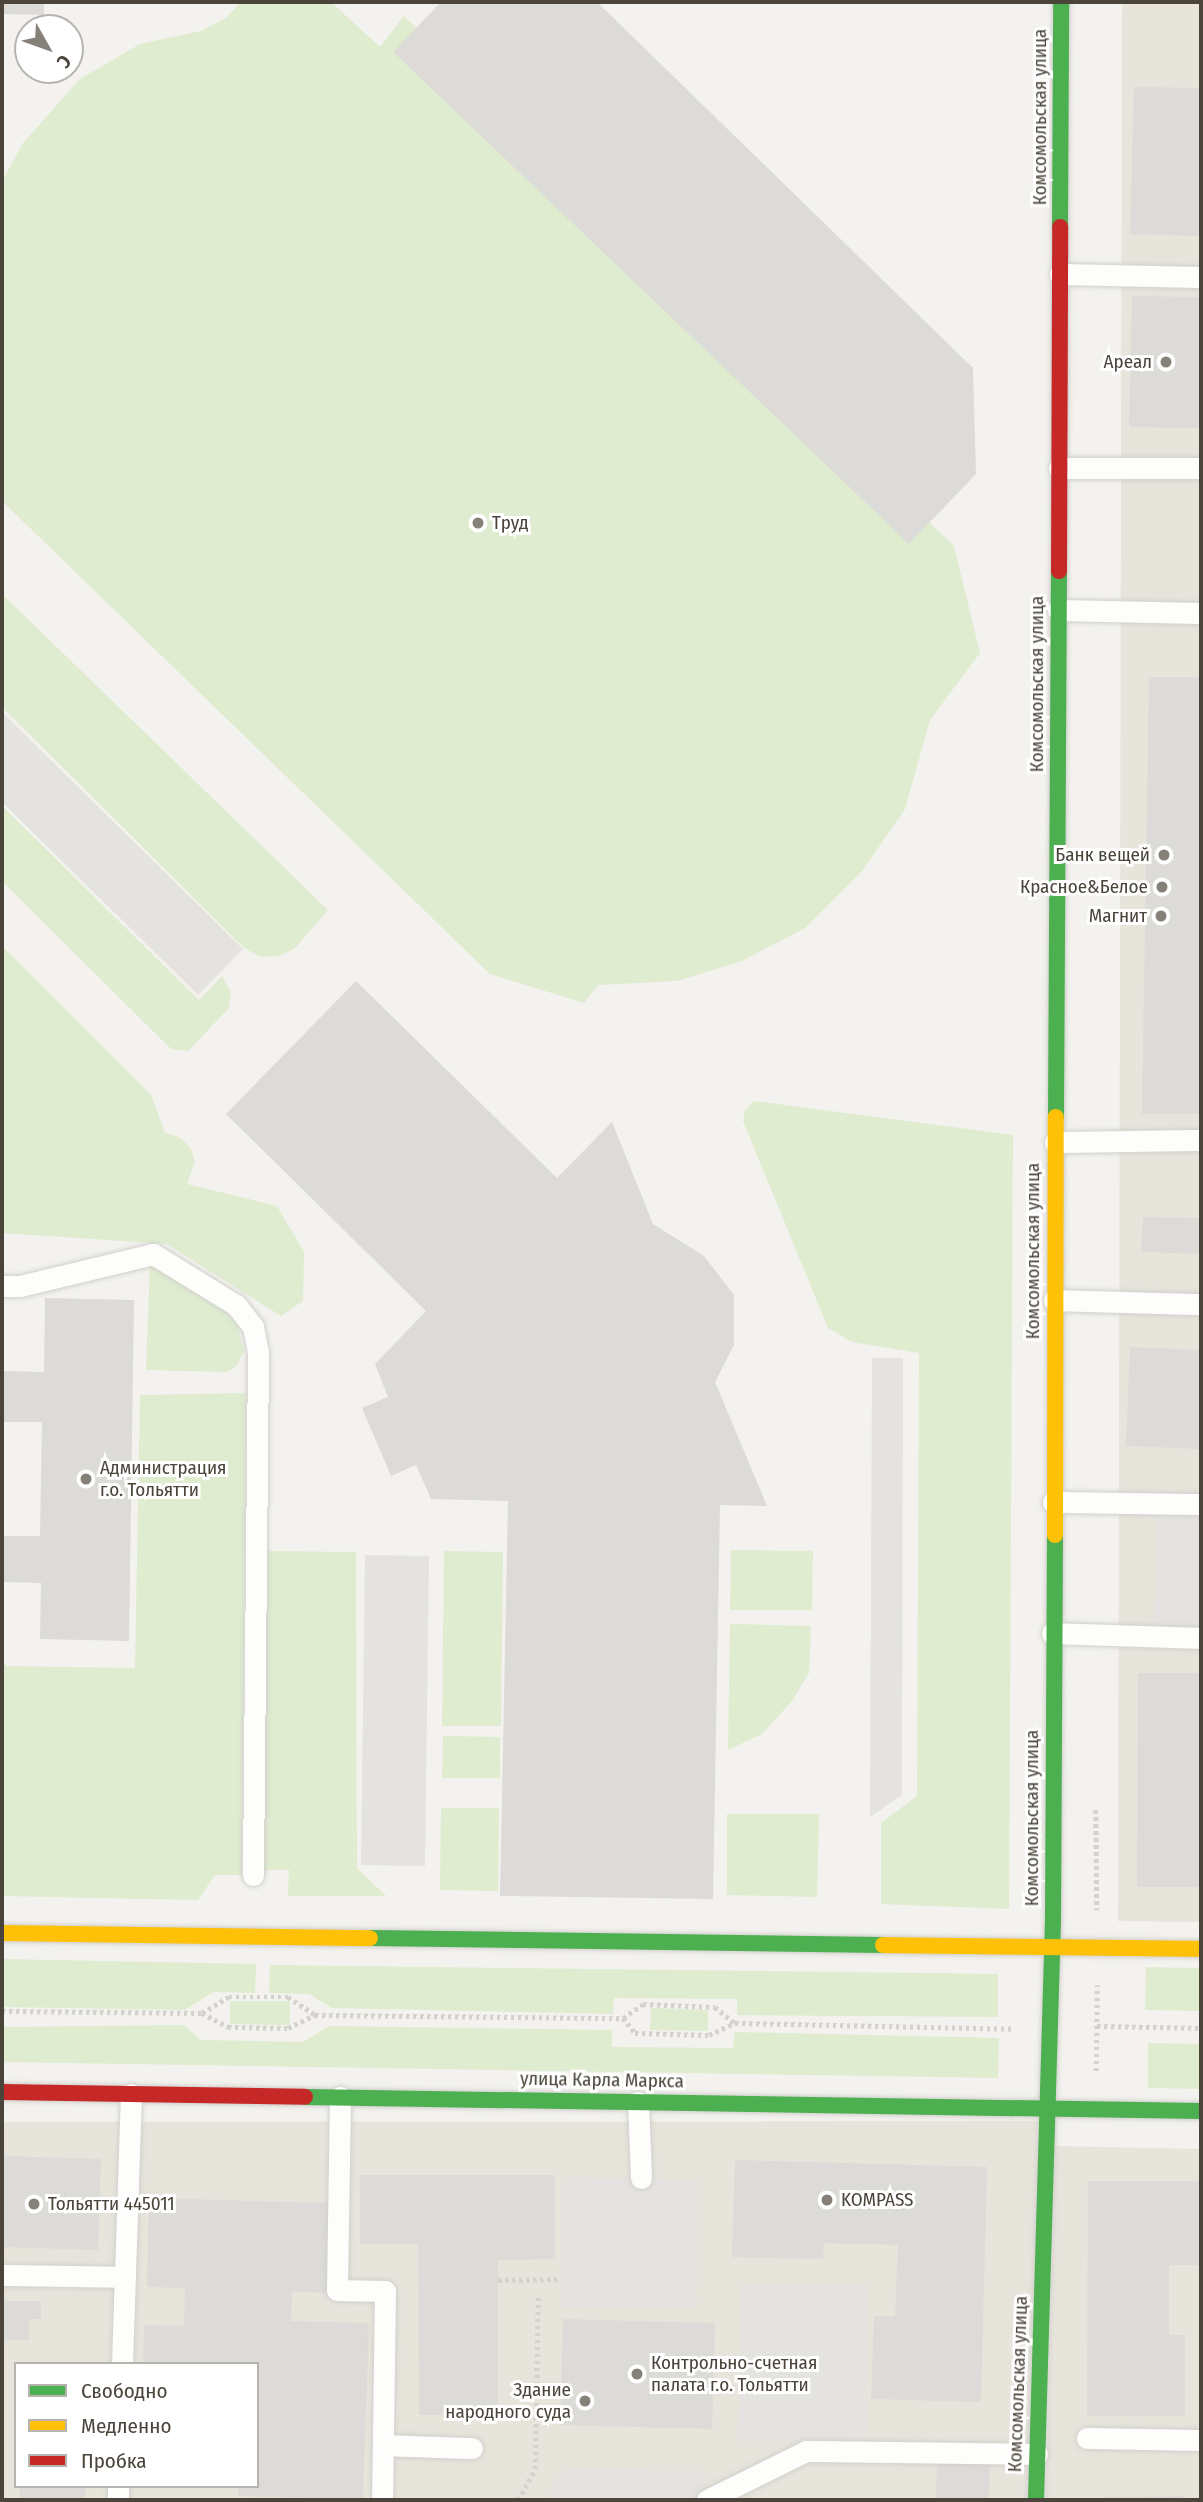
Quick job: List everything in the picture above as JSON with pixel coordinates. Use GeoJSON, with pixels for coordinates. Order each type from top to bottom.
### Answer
{"type":"FeatureCollection","features":[{"type":"Feature","properties":{"kind":"main road","name":"Комсомольская улица"},"geometry":{"type":"LineString","coordinates":[[1036,2500],[1052,1947],[1061,2]]}},
{"type":"Feature","properties":{"kind":"main road"},"geometry":{"type":"LineString","coordinates":[[2,1933],[1201,1949]]}},
{"type":"Feature","properties":{"kind":"main road","name":"улица Карла Маркса"},"geometry":{"type":"LineString","coordinates":[[2,2092],[1201,2111]]}},
{"type":"Feature","properties":{"kind":"lane"},"geometry":{"type":"LineString","coordinates":[[1060,274],[1201,277]]}},
{"type":"Feature","properties":{"kind":"lane"},"geometry":{"type":"LineString","coordinates":[[1059,468],[1201,468]]}},
{"type":"Feature","properties":{"kind":"lane"},"geometry":{"type":"LineString","coordinates":[[1058,610],[1201,613]]}},
{"type":"Feature","properties":{"kind":"lane"},"geometry":{"type":"LineString","coordinates":[[1055,1142],[1201,1140]]}},
{"type":"Feature","properties":{"kind":"lane"},"geometry":{"type":"LineString","coordinates":[[2,1286],[20,1286],[153,1254],[236,1305],[253,1326],[258,1352],[253,1875]]}},
{"type":"Feature","properties":{"kind":"lane"},"geometry":{"type":"LineString","coordinates":[[1054,1300],[1201,1304]]}},
{"type":"Feature","properties":{"kind":"lane"},"geometry":{"type":"LineString","coordinates":[[1053,1502],[1201,1504]]}},
{"type":"Feature","properties":{"kind":"lane"},"geometry":{"type":"LineString","coordinates":[[1052,1633],[1201,1638]]}},
{"type":"Feature","properties":{"kind":"lane"},"geometry":{"type":"LineString","coordinates":[[122,2362],[131,2094]]}},
{"type":"Feature","properties":{"kind":"lane"},"geometry":{"type":"LineString","coordinates":[[340,2097],[337,2290],[385,2291],[382,2500]]}},
{"type":"Feature","properties":{"kind":"lane"},"geometry":{"type":"LineString","coordinates":[[638,2102],[641,2178]]}},
{"type":"Feature","properties":{"kind":"lane"},"geometry":{"type":"LineString","coordinates":[[2,2275],[125,2277]]}},
{"type":"Feature","properties":{"kind":"lane"},"geometry":{"type":"LineString","coordinates":[[1087,2438],[1201,2440]]}},
{"type":"Feature","properties":{"kind":"lane"},"geometry":{"type":"LineString","coordinates":[[384,2445],[472,2448]]}},
{"type":"Feature","properties":{"kind":"lane"},"geometry":{"type":"LineString","coordinates":[[706,2500],[821,2446],[1037,2454]]}},
{"type":"Feature","properties":{"kind":"path"},"geometry":{"type":"LineString","coordinates":[[1096,2074],[1097,1974]]}},
{"type":"Feature","properties":{"kind":"path"},"geometry":{"type":"LineString","coordinates":[[202,2014],[229,1997],[288,1997],[315,2015]]}},
{"type":"Feature","properties":{"kind":"path"},"geometry":{"type":"LineString","coordinates":[[2,2011],[202,2014],[228,2027],[288,2028],[315,2015],[623,2018],[643,2004],[715,2007],[735,2023]]}},
{"type":"Feature","properties":{"kind":"path"},"geometry":{"type":"LineString","coordinates":[[623,2018],[635,2033],[709,2035],[735,2023],[1015,2029]]}},
{"type":"Feature","properties":{"kind":"path"},"geometry":{"type":"LineString","coordinates":[[1097,2026],[1201,2028]]}},
{"type":"Feature","properties":{"kind":"path"},"geometry":{"type":"LineString","coordinates":[[498,2280],[557,2279]]}},
{"type":"Feature","properties":{"kind":"path"},"geometry":{"type":"LineString","coordinates":[[518,2500],[535,2469],[538,2295]]}},
{"type":"Feature","properties":{"kind":"shaded area"},"geometry":{"type":"Polygon","coordinates":[[[1122,2],[1201,2],[1201,1922],[1118,1921],[1122,2]]]}},
{"type":"Feature","properties":{"kind":"shaded area"},"geometry":{"type":"Polygon","coordinates":[[[2,712],[243,949],[198,995],[2,802],[2,712]]]}},
{"type":"Feature","properties":{"kind":"shaded area"},"geometry":{"type":"Polygon","coordinates":[[[872,1358],[903,1358],[902,1795],[870,1817],[872,1358]]]}},
{"type":"Feature","properties":{"kind":"shaded area"},"geometry":{"type":"Polygon","coordinates":[[[1156,1504],[1201,1504],[1201,1638],[1154,1637],[1156,1504]]]}},
{"type":"Feature","properties":{"kind":"shaded area"},"geometry":{"type":"Polygon","coordinates":[[[365,1555],[429,1556],[425,1866],[361,1865],[365,1555]]]}},
{"type":"Feature","properties":{"kind":"shaded area"},"geometry":{"type":"Polygon","coordinates":[[[1044,2121],[1039,2500],[2,2500],[2,2122],[1044,2121]]]}},
{"type":"Feature","properties":{"kind":"shaded area"},"geometry":{"type":"Polygon","coordinates":[[[1055,2146],[1201,2149],[1201,2500],[1046,2500],[1055,2146]]]}},
{"type":"Feature","properties":{"kind":"shaded area"},"geometry":{"type":"Polygon","coordinates":[[[561,2178],[697,2179],[696,2308],[560,2307],[561,2178]]]}},
{"type":"Feature","properties":{"kind":"shaded area"},"geometry":{"type":"Polygon","coordinates":[[[741,2283],[869,2285],[867,2442],[738,2440],[741,2283]]]}},
{"type":"Feature","properties":{"kind":"shaded area"},"geometry":{"type":"Polygon","coordinates":[[[566,2467],[705,2472],[704,2500],[544,2500],[566,2467]]]}},
{"type":"Feature","properties":{"kind":"green space","name":"Труд"},"geometry":{"type":"Polygon","coordinates":[[[241,2],[331,2],[380,47],[404,16],[954,546],[980,653],[930,720],[905,809],[862,871],[805,928],[742,961],[677,981],[598,985],[584,1003],[490,974],[2,501],[2,181],[23,143],[76,84],[84,84],[84,77],[140,44],[201,31],[226,18],[241,2]]]}},
{"type":"Feature","properties":{"kind":"green space"},"geometry":{"type":"Polygon","coordinates":[[[2,594],[328,910],[294,949],[279,956],[261,957],[244,948],[2,707],[2,594]]]}},
{"type":"Feature","properties":{"kind":"green space"},"geometry":{"type":"Polygon","coordinates":[[[2,806],[199,1000],[222,976],[231,992],[229,1008],[188,1051],[171,1049],[2,881],[2,806]]]}},
{"type":"Feature","properties":{"kind":"green space"},"geometry":{"type":"Polygon","coordinates":[[[2,946],[151,1095],[165,1133],[179,1137],[190,1147],[195,1161],[187,1184],[277,1206],[304,1252],[303,1301],[281,1316],[167,1244],[2,1233],[2,946]]]}},
{"type":"Feature","properties":{"kind":"green space"},"geometry":{"type":"Polygon","coordinates":[[[754,1101],[1013,1135],[1009,1909],[881,1904],[881,1823],[917,1796],[919,1353],[852,1342],[828,1328],[743,1121],[745,1110],[754,1101]]]}},
{"type":"Feature","properties":{"kind":"green space"},"geometry":{"type":"Polygon","coordinates":[[[150,1263],[224,1310],[237,1324],[244,1352],[236,1367],[226,1372],[146,1370],[150,1263]]]}},
{"type":"Feature","properties":{"kind":"green space"},"geometry":{"type":"Polygon","coordinates":[[[246,1393],[242,1875],[215,1875],[198,1900],[2,1896],[2,1661],[7,1666],[135,1668],[140,1395],[246,1393]]]}},
{"type":"Feature","properties":{"kind":"green space"},"geometry":{"type":"Polygon","coordinates":[[[731,1550],[813,1551],[812,1610],[730,1610],[731,1550]]]}},
{"type":"Feature","properties":{"kind":"green space"},"geometry":{"type":"Polygon","coordinates":[[[267,1551],[356,1552],[357,1868],[386,1896],[288,1896],[289,1870],[264,1870],[267,1551]]]}},
{"type":"Feature","properties":{"kind":"green space"},"geometry":{"type":"Polygon","coordinates":[[[444,1551],[503,1552],[501,1726],[442,1726],[444,1551]]]}},
{"type":"Feature","properties":{"kind":"green space"},"geometry":{"type":"Polygon","coordinates":[[[730,1624],[811,1626],[809,1673],[792,1701],[762,1734],[728,1750],[730,1624]]]}},
{"type":"Feature","properties":{"kind":"green space"},"geometry":{"type":"Polygon","coordinates":[[[443,1736],[500,1737],[500,1778],[442,1778],[443,1736]]]}},
{"type":"Feature","properties":{"kind":"green space"},"geometry":{"type":"Polygon","coordinates":[[[441,1808],[499,1808],[498,1891],[440,1890],[441,1808]]]}},
{"type":"Feature","properties":{"kind":"green space"},"geometry":{"type":"Polygon","coordinates":[[[727,1814],[819,1814],[817,1897],[727,1895],[727,1814]]]}},
{"type":"Feature","properties":{"kind":"green space"},"geometry":{"type":"Polygon","coordinates":[[[2,1959],[256,1964],[255,1993],[213,1992],[185,2010],[2,2007],[2,1959]]]}},
{"type":"Feature","properties":{"kind":"green space"},"geometry":{"type":"Polygon","coordinates":[[[270,1965],[998,1974],[998,2017],[737,2015],[737,1999],[614,1998],[613,2014],[332,2008],[309,1994],[269,1993],[270,1965]]]}},
{"type":"Feature","properties":{"kind":"green space"},"geometry":{"type":"Polygon","coordinates":[[[1146,1967],[1201,1968],[1201,2011],[1145,2010],[1146,1967]]]}},
{"type":"Feature","properties":{"kind":"green space"},"geometry":{"type":"Polygon","coordinates":[[[230,2001],[290,2001],[290,2025],[230,2024],[230,2001]]]}},
{"type":"Feature","properties":{"kind":"green space"},"geometry":{"type":"Polygon","coordinates":[[[651,2008],[708,2010],[708,2031],[650,2030],[651,2008]]]}},
{"type":"Feature","properties":{"kind":"green space"},"geometry":{"type":"Polygon","coordinates":[[[184,2025],[201,2040],[303,2042],[329,2026],[612,2030],[612,2047],[733,2048],[735,2032],[999,2038],[998,2078],[2,2062],[2,2027],[184,2025]]]}},
{"type":"Feature","properties":{"kind":"green space"},"geometry":{"type":"Polygon","coordinates":[[[1148,2043],[1201,2044],[1201,2089],[1148,2088],[1148,2043]]]}},
{"type":"Feature","properties":{"kind":"building"},"geometry":{"type":"Polygon","coordinates":[[[2,2],[44,2],[44,14],[2,14],[2,2]]]}},
{"type":"Feature","properties":{"kind":"building"},"geometry":{"type":"Polygon","coordinates":[[[441,2],[597,2],[973,368],[976,474],[909,544],[393,52],[441,2]]]}},
{"type":"Feature","properties":{"kind":"building"},"geometry":{"type":"Polygon","coordinates":[[[1134,87],[1201,88],[1201,236],[1130,234],[1134,87]]]}},
{"type":"Feature","properties":{"kind":"building","name":"Ареал"},"geometry":{"type":"Polygon","coordinates":[[[1132,296],[1201,297],[1201,428],[1129,427],[1132,296]]]}},
{"type":"Feature","properties":{"kind":"building"},"geometry":{"type":"Polygon","coordinates":[[[1149,677],[1201,677],[1201,1114],[1142,1114],[1149,677]]]}},
{"type":"Feature","properties":{"kind":"building"},"geometry":{"type":"Polygon","coordinates":[[[356,981],[557,1178],[612,1122],[653,1224],[704,1256],[734,1295],[734,1345],[715,1382],[767,1506],[720,1505],[713,1899],[500,1896],[508,1501],[431,1499],[416,1465],[391,1476],[362,1408],[388,1397],[375,1364],[426,1311],[226,1114],[356,981]]]}},
{"type":"Feature","properties":{"kind":"building"},"geometry":{"type":"Polygon","coordinates":[[[1143,1217],[1201,1218],[1201,1254],[1141,1252],[1143,1217]]]}},
{"type":"Feature","properties":{"kind":"building","name":"Администрация г.о. Тольятти"},"geometry":{"type":"Polygon","coordinates":[[[45,1298],[134,1300],[129,1641],[40,1639],[41,1583],[2,1582],[2,1536],[40,1536],[42,1422],[2,1422],[2,1371],[44,1372],[45,1298]]]}},
{"type":"Feature","properties":{"kind":"building"},"geometry":{"type":"Polygon","coordinates":[[[1130,1347],[1201,1350],[1201,1449],[1126,1446],[1130,1347]]]}},
{"type":"Feature","properties":{"kind":"building"},"geometry":{"type":"Polygon","coordinates":[[[1138,1673],[1201,1673],[1201,1887],[1137,1887],[1138,1673]]]}},
{"type":"Feature","properties":{"kind":"building"},"geometry":{"type":"Polygon","coordinates":[[[2,2156],[101,2159],[98,2250],[2,2247],[2,2156]]]}},
{"type":"Feature","properties":{"kind":"building"},"geometry":{"type":"Polygon","coordinates":[[[735,2160],[987,2167],[981,2402],[871,2399],[874,2316],[895,2316],[898,2245],[824,2243],[823,2259],[732,2257],[735,2160]]]}},
{"type":"Feature","properties":{"kind":"building"},"geometry":{"type":"Polygon","coordinates":[[[360,2175],[555,2175],[555,2259],[498,2260],[498,2415],[419,2415],[418,2244],[360,2244],[360,2175]]]}},
{"type":"Feature","properties":{"kind":"building"},"geometry":{"type":"Polygon","coordinates":[[[1088,2181],[1201,2181],[1201,2265],[1169,2265],[1169,2335],[1185,2335],[1185,2416],[1087,2416],[1088,2181]]]}},
{"type":"Feature","properties":{"kind":"building"},"geometry":{"type":"Polygon","coordinates":[[[149,2198],[330,2203],[328,2293],[292,2292],[291,2321],[369,2323],[363,2500],[238,2496],[238,2488],[259,2488],[259,2362],[143,2362],[144,2325],[184,2326],[185,2288],[147,2287],[149,2198]]]}},
{"type":"Feature","properties":{"kind":"building"},"geometry":{"type":"Polygon","coordinates":[[[2,2301],[41,2301],[41,2319],[29,2319],[29,2340],[2,2340],[2,2301]]]}},
{"type":"Feature","properties":{"kind":"building","name":"Контрольно-счетная палата г.о. Тольятти"},"geometry":{"type":"Polygon","coordinates":[[[563,2319],[715,2323],[712,2429],[560,2425],[563,2319]]]}},
{"type":"Feature","properties":{"kind":"building"},"geometry":{"type":"Polygon","coordinates":[[[937,2458],[990,2459],[989,2500],[936,2500],[937,2458]]]}},
{"type":"Feature","properties":{"kind":"building"},"geometry":{"type":"Polygon","coordinates":[[[20,2488],[86,2488],[85,2500],[19,2500],[20,2488]]]}},
{"type":"Feature","properties":{"kind":"building"},"geometry":{"type":"Polygon","coordinates":[[[1185,2496],[1185,2500],[1106,2500],[1106,2497],[1185,2496]]]}},
{"type":"Feature","properties":{"kind":"traffic: fast"},"geometry":{"type":"LineString","coordinates":[[1060,227],[1061,2]]}},
{"type":"Feature","properties":{"kind":"traffic: fast"},"geometry":{"type":"LineString","coordinates":[[1056,1117],[1059,571]]}},
{"type":"Feature","properties":{"kind":"traffic: fast"},"geometry":{"type":"LineString","coordinates":[[1036,2500],[1053,1922],[1055,1535]]}},
{"type":"Feature","properties":{"kind":"traffic: fast"},"geometry":{"type":"LineString","coordinates":[[370,1938],[883,1945]]}},
{"type":"Feature","properties":{"kind":"traffic: fast"},"geometry":{"type":"LineString","coordinates":[[305,2097],[1201,2111]]}},
{"type":"Feature","properties":{"kind":"traffic: slow"},"geometry":{"type":"LineString","coordinates":[[1055,1535],[1056,1117]]}},
{"type":"Feature","properties":{"kind":"traffic: slow"},"geometry":{"type":"LineString","coordinates":[[2,1933],[370,1938]]}},
{"type":"Feature","properties":{"kind":"traffic: slow"},"geometry":{"type":"LineString","coordinates":[[883,1945],[1201,1949]]}},
{"type":"Feature","properties":{"kind":"traffic: jam"},"geometry":{"type":"LineString","coordinates":[[1059,571],[1060,227]]}},
{"type":"Feature","properties":{"kind":"traffic: jam"},"geometry":{"type":"LineString","coordinates":[[2,2092],[305,2097]]}},
{"type":"Feature","properties":{"kind":"place","name":"Ареал"},"geometry":{"type":"Point","coordinates":[1166,362]}},
{"type":"Feature","properties":{"kind":"place","name":"Труд"},"geometry":{"type":"Point","coordinates":[478,523]}},
{"type":"Feature","properties":{"kind":"place","name":"Банк вещей"},"geometry":{"type":"Point","coordinates":[1164,855]}},
{"type":"Feature","properties":{"kind":"place","name":"Красное&Белое"},"geometry":{"type":"Point","coordinates":[1162,887]}},
{"type":"Feature","properties":{"kind":"place","name":"Магнит"},"geometry":{"type":"Point","coordinates":[1161,916]}},
{"type":"Feature","properties":{"kind":"place","name":"Администрация г.о. Тольятти"},"geometry":{"type":"Point","coordinates":[86,1479]}},
{"type":"Feature","properties":{"kind":"place","name":"KOMPASS"},"geometry":{"type":"Point","coordinates":[827,2200]}},
{"type":"Feature","properties":{"kind":"place","name":"Тольятти 445011"},"geometry":{"type":"Point","coordinates":[34,2204]}},
{"type":"Feature","properties":{"kind":"place","name":"Контрольно-счетная палата г.о. Тольятти"},"geometry":{"type":"Point","coordinates":[637,2374]}},
{"type":"Feature","properties":{"kind":"place","name":"Здание народного суда"},"geometry":{"type":"Point","coordinates":[585,2401]}}]}
